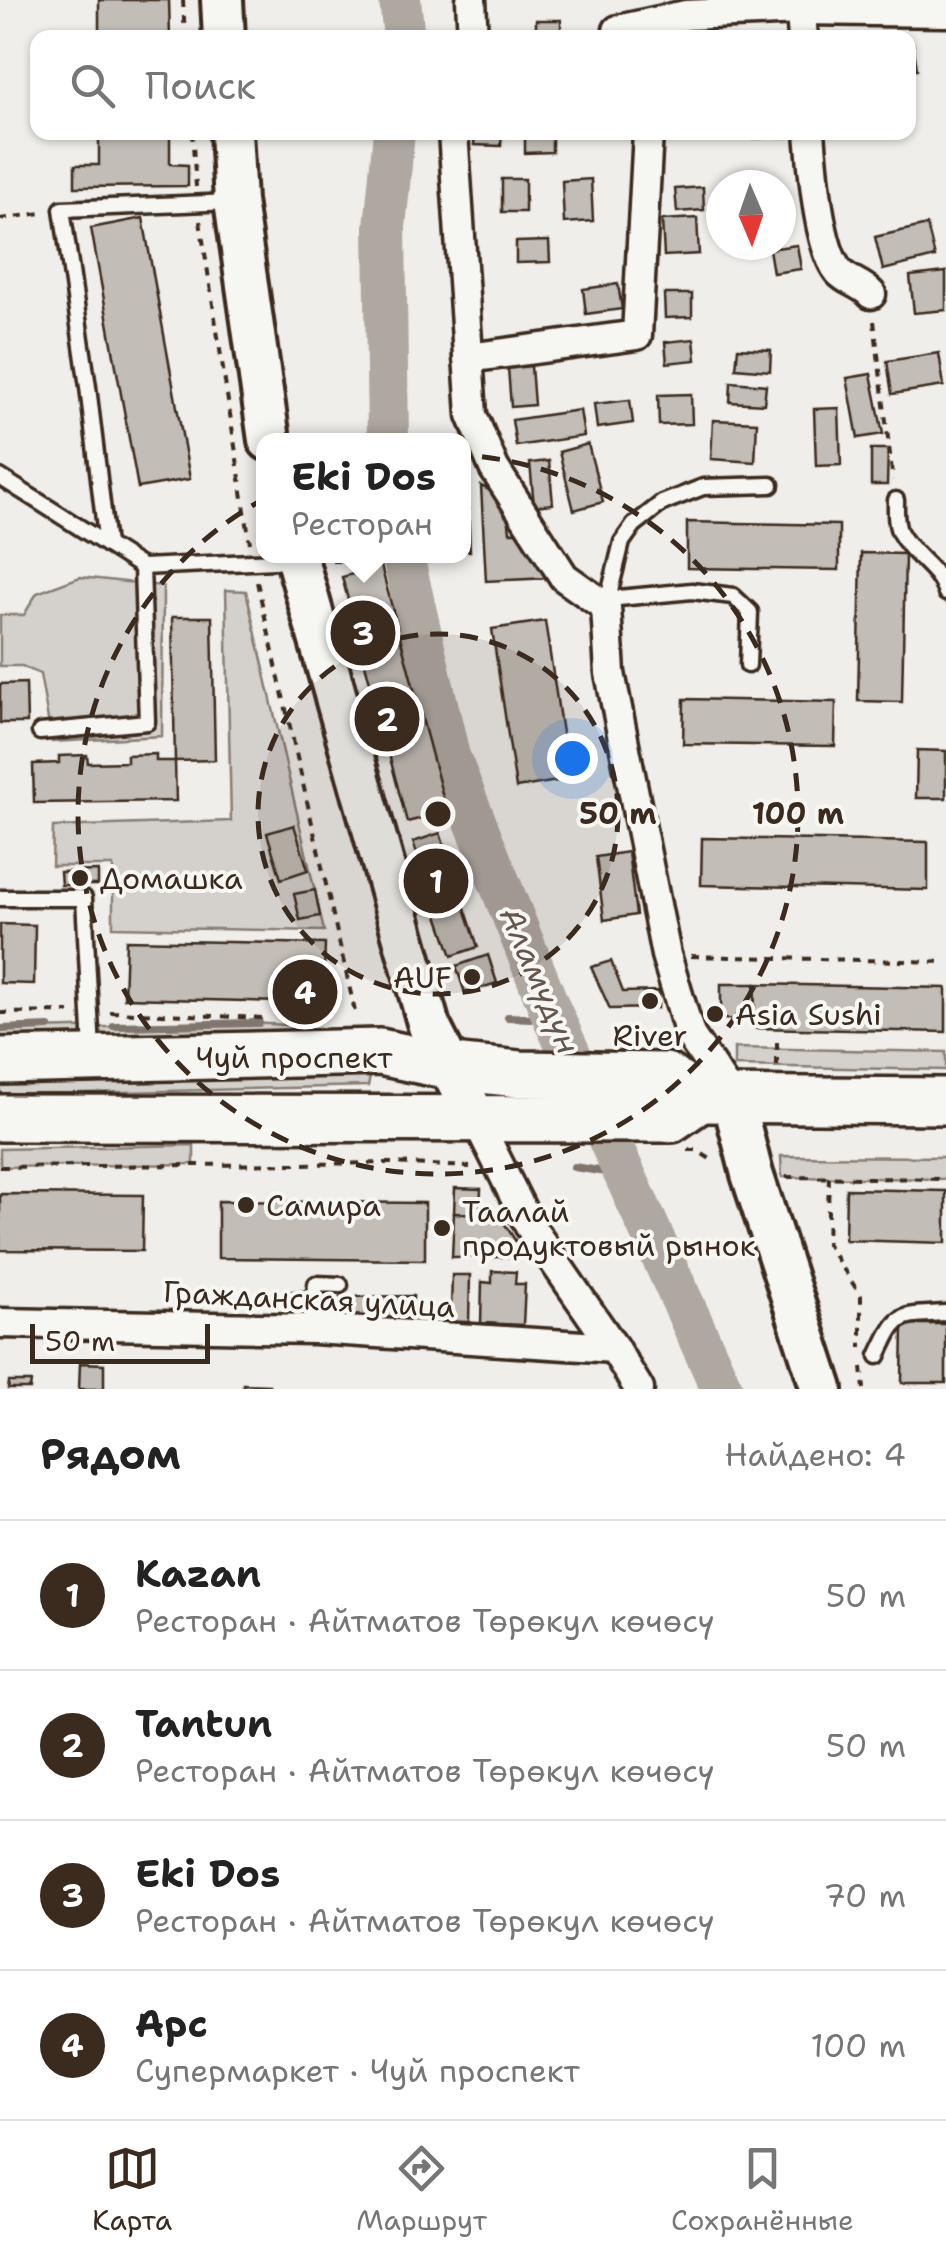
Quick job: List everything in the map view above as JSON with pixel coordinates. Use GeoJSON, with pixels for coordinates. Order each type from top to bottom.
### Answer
{"type":"FeatureCollection","features":[{"type":"Feature","properties":{"kind":"main road","name":"Чуй проспект"},"geometry":{"type":"LineString","coordinates":[[0,1061],[380,1052],[452,1068],[519,1074],[693,1109]]}},
{"type":"Feature","properties":{"kind":"main road","name":"Чуй проспект"},"geometry":{"type":"LineString","coordinates":[[0,1118],[539,1118],[946,1101]]}},
{"type":"Feature","properties":{"kind":"street"},"geometry":{"type":"LineString","coordinates":[[222,0],[224,30]]}},
{"type":"Feature","properties":{"kind":"street"},"geometry":{"type":"LineString","coordinates":[[471,0],[472,30]]}},
{"type":"Feature","properties":{"kind":"street"},"geometry":{"type":"LineString","coordinates":[[618,30],[686,15],[946,12]]}},
{"type":"Feature","properties":{"kind":"street"},"geometry":{"type":"LineString","coordinates":[[228,140],[216,202],[268,433]]}},
{"type":"Feature","properties":{"kind":"street"},"geometry":{"type":"LineString","coordinates":[[454,140],[472,415],[494,468],[564,577],[607,603],[610,674],[666,955],[690,1035],[693,1109],[752,1174],[822,1389]]}},
{"type":"Feature","properties":{"kind":"street"},"geometry":{"type":"LineString","coordinates":[[468,358],[637,334],[648,140]]}},
{"type":"Feature","properties":{"kind":"street"},"geometry":{"type":"LineString","coordinates":[[811,140],[815,190],[829,254],[840,274],[871,294]]}},
{"type":"Feature","properties":{"kind":"street"},"geometry":{"type":"LineString","coordinates":[[306,563],[429,1026],[529,1226],[639,1389]]}},
{"type":"Feature","properties":{"kind":"street","name":"Гражданская улица"},"geometry":{"type":"LineString","coordinates":[[0,1323],[314,1329],[614,1348]]}},
{"type":"Feature","properties":{"kind":"lane"},"geometry":{"type":"LineString","coordinates":[[107,546],[62,210],[216,202]]}},
{"type":"Feature","properties":{"kind":"lane"},"geometry":{"type":"LineString","coordinates":[[0,477],[142,568],[256,562]]}},
{"type":"Feature","properties":{"kind":"lane"},"geometry":{"type":"LineString","coordinates":[[748,665],[750,612],[733,596],[692,590],[607,603],[622,542],[634,525],[662,503],[703,488],[771,485]]}},
{"type":"Feature","properties":{"kind":"lane"},"geometry":{"type":"LineString","coordinates":[[896,500],[898,530],[914,552],[941,577],[946,593]]}},
{"type":"Feature","properties":{"kind":"lane"},"geometry":{"type":"LineString","coordinates":[[40,732],[148,722],[142,568]]}},
{"type":"Feature","properties":{"kind":"lane"},"geometry":{"type":"LineString","coordinates":[[0,898],[84,898],[93,1058]]}},
{"type":"Feature","properties":{"kind":"lane"},"geometry":{"type":"LineString","coordinates":[[314,1329],[316,1284],[340,1285]]}},
{"type":"Feature","properties":{"kind":"lane"},"geometry":{"type":"LineString","coordinates":[[294,1300],[314,1300]]}},
{"type":"Feature","properties":{"kind":"lane"},"geometry":{"type":"LineString","coordinates":[[878,1356],[894,1322],[904,1316],[946,1313]]}},
{"type":"Feature","properties":{"kind":"path"},"geometry":{"type":"LineString","coordinates":[[183,0],[185,30]]}},
{"type":"Feature","properties":{"kind":"path"},"geometry":{"type":"LineString","coordinates":[[195,140],[216,202],[253,562],[357,1021],[367,1021]]}},
{"type":"Feature","properties":{"kind":"path"},"geometry":{"type":"LineString","coordinates":[[0,219],[62,210]]}},
{"type":"Feature","properties":{"kind":"path"},"geometry":{"type":"LineString","coordinates":[[871,294],[896,500]]}},
{"type":"Feature","properties":{"kind":"path"},"geometry":{"type":"LineString","coordinates":[[366,563],[400,563]]}},
{"type":"Feature","properties":{"kind":"path"},"geometry":{"type":"LineString","coordinates":[[666,955],[946,962]]}},
{"type":"Feature","properties":{"kind":"path"},"geometry":{"type":"LineString","coordinates":[[0,1013],[281,1018]]}},
{"type":"Feature","properties":{"kind":"path"},"geometry":{"type":"LineString","coordinates":[[777,1076],[778,1037]]}},
{"type":"Feature","properties":{"kind":"path"},"geometry":{"type":"LineString","coordinates":[[693,1109],[728,1170]]}},
{"type":"Feature","properties":{"kind":"path"},"geometry":{"type":"LineString","coordinates":[[0,1167],[390,1163],[478,1167]]}},
{"type":"Feature","properties":{"kind":"path"},"geometry":{"type":"LineString","coordinates":[[782,1178],[946,1179]]}},
{"type":"Feature","properties":{"kind":"path"},"geometry":{"type":"LineString","coordinates":[[829,1178],[827,1244],[861,1296],[864,1389]]}},
{"type":"Feature","properties":{"kind":"shaded area"},"geometry":{"type":"Polygon","coordinates":[[[80,577],[163,586],[162,736],[52,742],[40,674],[22,666],[0,666],[0,615],[24,615],[37,593],[80,577]]]}},
{"type":"Feature","properties":{"kind":"shaded area"},"geometry":{"type":"Polygon","coordinates":[[[226,590],[246,591],[324,931],[113,927],[113,866],[52,866],[53,827],[231,821],[226,590]]]}},
{"type":"Feature","properties":{"kind":"shaded area"},"geometry":{"type":"Polygon","coordinates":[[[287,1025],[296,1031],[295,1040],[0,1047],[0,1030],[287,1025]]]}},
{"type":"Feature","properties":{"kind":"shaded area"},"geometry":{"type":"Polygon","coordinates":[[[734,1048],[946,1052],[946,1070],[734,1066],[734,1048]]]}},
{"type":"Feature","properties":{"kind":"shaded area"},"geometry":{"type":"Polygon","coordinates":[[[360,1071],[370,1077],[368,1086],[0,1095],[0,1079],[360,1071]]]}},
{"type":"Feature","properties":{"kind":"shaded area"},"geometry":{"type":"Polygon","coordinates":[[[194,1145],[194,1164],[0,1167],[0,1149],[194,1145]]]}},
{"type":"Feature","properties":{"kind":"shaded area"},"geometry":{"type":"Polygon","coordinates":[[[781,1156],[946,1157],[946,1179],[782,1177],[781,1156]]]}},
{"type":"Feature","properties":{"kind":"building"},"geometry":{"type":"Polygon","coordinates":[[[99,0],[169,0],[170,30],[99,30],[99,0]]]}},
{"type":"Feature","properties":{"kind":"building"},"geometry":{"type":"Polygon","coordinates":[[[536,20],[561,20],[561,30],[536,30],[536,20]]]}},
{"type":"Feature","properties":{"kind":"building"},"geometry":{"type":"Polygon","coordinates":[[[99,140],[170,140],[170,164],[188,165],[188,186],[75,187],[75,165],[99,165],[99,140]]]}},
{"type":"Feature","properties":{"kind":"building"},"geometry":{"type":"Polygon","coordinates":[[[474,140],[501,140],[501,146],[474,145],[474,140]]]}},
{"type":"Feature","properties":{"kind":"building"},"geometry":{"type":"Polygon","coordinates":[[[525,140],[552,140],[552,152],[525,153],[525,140]]]}},
{"type":"Feature","properties":{"kind":"building"},"geometry":{"type":"Polygon","coordinates":[[[502,179],[525,179],[525,212],[502,212],[502,179]]]}},
{"type":"Feature","properties":{"kind":"building"},"geometry":{"type":"Polygon","coordinates":[[[591,179],[593,221],[564,223],[562,181],[591,179]]]}},
{"type":"Feature","properties":{"kind":"building"},"geometry":{"type":"Polygon","coordinates":[[[703,187],[704,210],[677,212],[675,189],[703,187]]]}},
{"type":"Feature","properties":{"kind":"building"},"geometry":{"type":"Polygon","coordinates":[[[143,218],[190,479],[138,488],[91,228],[143,218]]]}},
{"type":"Feature","properties":{"kind":"building"},"geometry":{"type":"Polygon","coordinates":[[[697,218],[699,254],[664,256],[662,220],[697,218]]]}},
{"type":"Feature","properties":{"kind":"building"},"geometry":{"type":"Polygon","coordinates":[[[927,225],[935,257],[883,270],[875,237],[927,225]]]}},
{"type":"Feature","properties":{"kind":"building"},"geometry":{"type":"Polygon","coordinates":[[[549,241],[550,262],[516,263],[516,242],[549,241]]]}},
{"type":"Feature","properties":{"kind":"building"},"geometry":{"type":"Polygon","coordinates":[[[796,245],[801,269],[773,273],[771,260],[796,260],[796,245]]]}},
{"type":"Feature","properties":{"kind":"building"},"geometry":{"type":"Polygon","coordinates":[[[946,272],[946,310],[914,313],[910,276],[946,272]]]}},
{"type":"Feature","properties":{"kind":"building"},"geometry":{"type":"Polygon","coordinates":[[[618,284],[622,309],[586,314],[583,289],[618,284]]]}},
{"type":"Feature","properties":{"kind":"building"},"geometry":{"type":"Polygon","coordinates":[[[664,294],[692,294],[692,317],[665,318],[664,294]]]}},
{"type":"Feature","properties":{"kind":"building"},"geometry":{"type":"Polygon","coordinates":[[[694,339],[696,360],[667,363],[665,342],[694,339]]]}},
{"type":"Feature","properties":{"kind":"building"},"geometry":{"type":"Polygon","coordinates":[[[738,348],[771,350],[770,371],[736,368],[738,348]]]}},
{"type":"Feature","properties":{"kind":"building"},"geometry":{"type":"Polygon","coordinates":[[[939,353],[944,386],[892,394],[887,361],[939,353]]]}},
{"type":"Feature","properties":{"kind":"building"},"geometry":{"type":"Polygon","coordinates":[[[531,366],[534,405],[511,407],[508,368],[531,366]]]}},
{"type":"Feature","properties":{"kind":"building"},"geometry":{"type":"Polygon","coordinates":[[[871,374],[883,434],[858,438],[847,378],[871,374]]]}},
{"type":"Feature","properties":{"kind":"building"},"geometry":{"type":"Polygon","coordinates":[[[731,382],[766,385],[764,404],[730,402],[731,382]]]}},
{"type":"Feature","properties":{"kind":"building"},"geometry":{"type":"Polygon","coordinates":[[[691,394],[692,424],[659,425],[658,395],[691,394]]]}},
{"type":"Feature","properties":{"kind":"building"},"geometry":{"type":"Polygon","coordinates":[[[630,400],[633,423],[597,428],[594,404],[630,400]]]}},
{"type":"Feature","properties":{"kind":"building"},"geometry":{"type":"Polygon","coordinates":[[[839,408],[841,465],[816,466],[814,409],[839,408]]]}},
{"type":"Feature","properties":{"kind":"building"},"geometry":{"type":"Polygon","coordinates":[[[580,410],[584,436],[516,446],[512,420],[580,410]]]}},
{"type":"Feature","properties":{"kind":"building"},"geometry":{"type":"Polygon","coordinates":[[[713,420],[757,422],[755,462],[711,459],[713,420]]]}},
{"type":"Feature","properties":{"kind":"building"},"geometry":{"type":"Polygon","coordinates":[[[588,444],[603,502],[574,510],[559,452],[588,444]]]}},
{"type":"Feature","properties":{"kind":"building"},"geometry":{"type":"Polygon","coordinates":[[[871,449],[888,449],[887,485],[871,485],[871,449]]]}},
{"type":"Feature","properties":{"kind":"building"},"geometry":{"type":"Polygon","coordinates":[[[549,461],[553,504],[534,506],[530,463],[549,461]]]}},
{"type":"Feature","properties":{"kind":"building"},"geometry":{"type":"Polygon","coordinates":[[[481,486],[506,498],[510,532],[536,532],[549,578],[486,581],[481,486]]]}},
{"type":"Feature","properties":{"kind":"building"},"geometry":{"type":"Polygon","coordinates":[[[687,522],[839,525],[839,570],[687,568],[687,522]]]}},
{"type":"Feature","properties":{"kind":"building"},"geometry":{"type":"Polygon","coordinates":[[[861,553],[905,554],[902,702],[858,701],[861,553]]]}},
{"type":"Feature","properties":{"kind":"building"},"geometry":{"type":"Polygon","coordinates":[[[381,566],[447,812],[407,822],[342,577],[381,566]]]}},
{"type":"Feature","properties":{"kind":"building"},"geometry":{"type":"Polygon","coordinates":[[[172,617],[212,617],[215,760],[175,761],[172,617]]]}},
{"type":"Feature","properties":{"kind":"building"},"geometry":{"type":"Polygon","coordinates":[[[545,621],[569,779],[516,788],[492,629],[545,621]]]}},
{"type":"Feature","properties":{"kind":"building"},"geometry":{"type":"Polygon","coordinates":[[[26,683],[27,723],[0,723],[0,684],[26,683]]]}},
{"type":"Feature","properties":{"kind":"building"},"geometry":{"type":"Polygon","coordinates":[[[684,699],[836,702],[835,746],[683,744],[684,699]]]}},
{"type":"Feature","properties":{"kind":"building"},"geometry":{"type":"Polygon","coordinates":[[[917,750],[946,751],[946,798],[916,798],[917,750]]]}},
{"type":"Feature","properties":{"kind":"building"},"geometry":{"type":"Polygon","coordinates":[[[156,754],[156,761],[175,761],[176,801],[34,803],[33,764],[59,763],[59,756],[87,755],[88,763],[127,762],[127,755],[156,754]]]}},
{"type":"Feature","properties":{"kind":"building"},"geometry":{"type":"Polygon","coordinates":[[[294,825],[308,870],[281,879],[267,833],[294,825]]]}},
{"type":"Feature","properties":{"kind":"building"},"geometry":{"type":"Polygon","coordinates":[[[440,833],[478,947],[452,956],[413,842],[440,833]]]}},
{"type":"Feature","properties":{"kind":"building"},"geometry":{"type":"Polygon","coordinates":[[[702,838],[928,842],[928,890],[701,885],[702,838]]]}},
{"type":"Feature","properties":{"kind":"building"},"geometry":{"type":"Polygon","coordinates":[[[628,852],[636,915],[604,920],[596,857],[628,852]]]}},
{"type":"Feature","properties":{"kind":"building"},"geometry":{"type":"Polygon","coordinates":[[[98,871],[98,885],[61,885],[60,872],[98,871]]]}},
{"type":"Feature","properties":{"kind":"building"},"geometry":{"type":"Polygon","coordinates":[[[315,890],[320,916],[300,920],[294,894],[315,890]]]}},
{"type":"Feature","properties":{"kind":"building"},"geometry":{"type":"Polygon","coordinates":[[[0,924],[35,925],[34,984],[0,983],[0,924]]]}},
{"type":"Feature","properties":{"kind":"building"},"geometry":{"type":"Polygon","coordinates":[[[126,940],[325,944],[323,1003],[124,998],[126,940]]]}},
{"type":"Feature","properties":{"kind":"building"},"geometry":{"type":"Polygon","coordinates":[[[488,955],[497,983],[465,993],[456,966],[488,955]]]}},
{"type":"Feature","properties":{"kind":"building"},"geometry":{"type":"Polygon","coordinates":[[[611,961],[623,992],[658,991],[658,1008],[610,1009],[591,967],[611,961]]]}},
{"type":"Feature","properties":{"kind":"building"},"geometry":{"type":"Polygon","coordinates":[[[721,984],[755,984],[754,1020],[721,1019],[721,984]]]}},
{"type":"Feature","properties":{"kind":"building"},"geometry":{"type":"Polygon","coordinates":[[[755,984],[946,988],[946,1032],[754,1028],[755,984]]]}},
{"type":"Feature","properties":{"kind":"building"},"geometry":{"type":"Polygon","coordinates":[[[455,1188],[481,1189],[480,1214],[454,1213],[455,1188]]]}},
{"type":"Feature","properties":{"kind":"building"},"geometry":{"type":"Polygon","coordinates":[[[846,1189],[946,1191],[946,1243],[845,1240],[846,1189]]]}},
{"type":"Feature","properties":{"kind":"building"},"geometry":{"type":"Polygon","coordinates":[[[0,1194],[143,1195],[142,1251],[0,1250],[0,1194]]]}},
{"type":"Feature","properties":{"kind":"building"},"geometry":{"type":"Polygon","coordinates":[[[218,1201],[425,1203],[425,1260],[218,1258],[218,1201]]]}},
{"type":"Feature","properties":{"kind":"building"},"geometry":{"type":"Polygon","coordinates":[[[454,1213],[499,1215],[526,1257],[452,1257],[454,1213]]]}},
{"type":"Feature","properties":{"kind":"building"},"geometry":{"type":"Polygon","coordinates":[[[492,1271],[516,1272],[515,1284],[525,1284],[523,1325],[481,1323],[482,1282],[492,1283],[492,1271]]]}},
{"type":"Feature","properties":{"kind":"building"},"geometry":{"type":"Polygon","coordinates":[[[452,1275],[470,1275],[469,1322],[419,1322],[419,1308],[451,1309],[452,1275]]]}},
{"type":"Feature","properties":{"kind":"building"},"geometry":{"type":"Polygon","coordinates":[[[413,1296],[413,1322],[341,1322],[340,1297],[413,1296]]]}},
{"type":"Feature","properties":{"kind":"building"},"geometry":{"type":"Polygon","coordinates":[[[903,1324],[946,1324],[946,1383],[902,1383],[903,1324]]]}},
{"type":"Feature","properties":{"kind":"building"},"geometry":{"type":"Polygon","coordinates":[[[80,1363],[104,1364],[104,1389],[79,1389],[80,1363]]]}},
{"type":"Feature","properties":{"kind":"building"},"geometry":{"type":"Polygon","coordinates":[[[9,1382],[31,1382],[30,1389],[8,1389],[9,1382]]]}},
{"type":"Feature","properties":{"kind":"building"},"geometry":{"type":"Polygon","coordinates":[[[243,1384],[269,1385],[269,1389],[243,1389],[243,1384]]]}},
{"type":"Feature","properties":{"kind":"waterway","name":"Аламүдүн"},"geometry":{"type":"LineString","coordinates":[[400,0],[403,30]]}},
{"type":"Feature","properties":{"kind":"waterway","name":"Аламүдүн"},"geometry":{"type":"LineString","coordinates":[[388,433],[385,227],[393,140]]}},
{"type":"Feature","properties":{"kind":"waterway","name":"Аламүдүн"},"geometry":{"type":"LineString","coordinates":[[405,563],[449,756],[551,1012],[722,1389]]}},
{"type":"Feature","properties":{"kind":"waterway"},"geometry":{"type":"LineString","coordinates":[[508,1017],[555,1019]]}},
{"type":"Feature","properties":{"kind":"waterway"},"geometry":{"type":"LineString","coordinates":[[114,1026],[259,1023]]}},
{"type":"Feature","properties":{"kind":"waterway"},"geometry":{"type":"LineString","coordinates":[[0,1029],[49,1027]]}},
{"type":"Feature","properties":{"kind":"waterway"},"geometry":{"type":"LineString","coordinates":[[574,1167],[625,1175]]}},
{"type":"Feature","properties":{"kind":"place","name":"Eki Dos"},"geometry":{"type":"Point","coordinates":[363,633]}},
{"type":"Feature","properties":{"kind":"place","name":"Tantun"},"geometry":{"type":"Point","coordinates":[387,719]}},
{"type":"Feature","properties":{"kind":"place","name":"Домашка"},"geometry":{"type":"Point","coordinates":[80,878]}},
{"type":"Feature","properties":{"kind":"place","name":"Kazan"},"geometry":{"type":"Point","coordinates":[436,881]}},
{"type":"Feature","properties":{"kind":"place","name":"AUF"},"geometry":{"type":"Point","coordinates":[472,977]}},
{"type":"Feature","properties":{"kind":"place","name":"Арс"},"geometry":{"type":"Point","coordinates":[305,992]}},
{"type":"Feature","properties":{"kind":"place","name":"River"},"geometry":{"type":"Point","coordinates":[650,1001]}},
{"type":"Feature","properties":{"kind":"place","name":"Asia Sushi"},"geometry":{"type":"Point","coordinates":[715,1014]}},
{"type":"Feature","properties":{"kind":"place","name":"Самира"},"geometry":{"type":"Point","coordinates":[246,1205]}},
{"type":"Feature","properties":{"kind":"place","name":"Таалай продуктовый рынок"},"geometry":{"type":"Point","coordinates":[442,1228]}}]}
